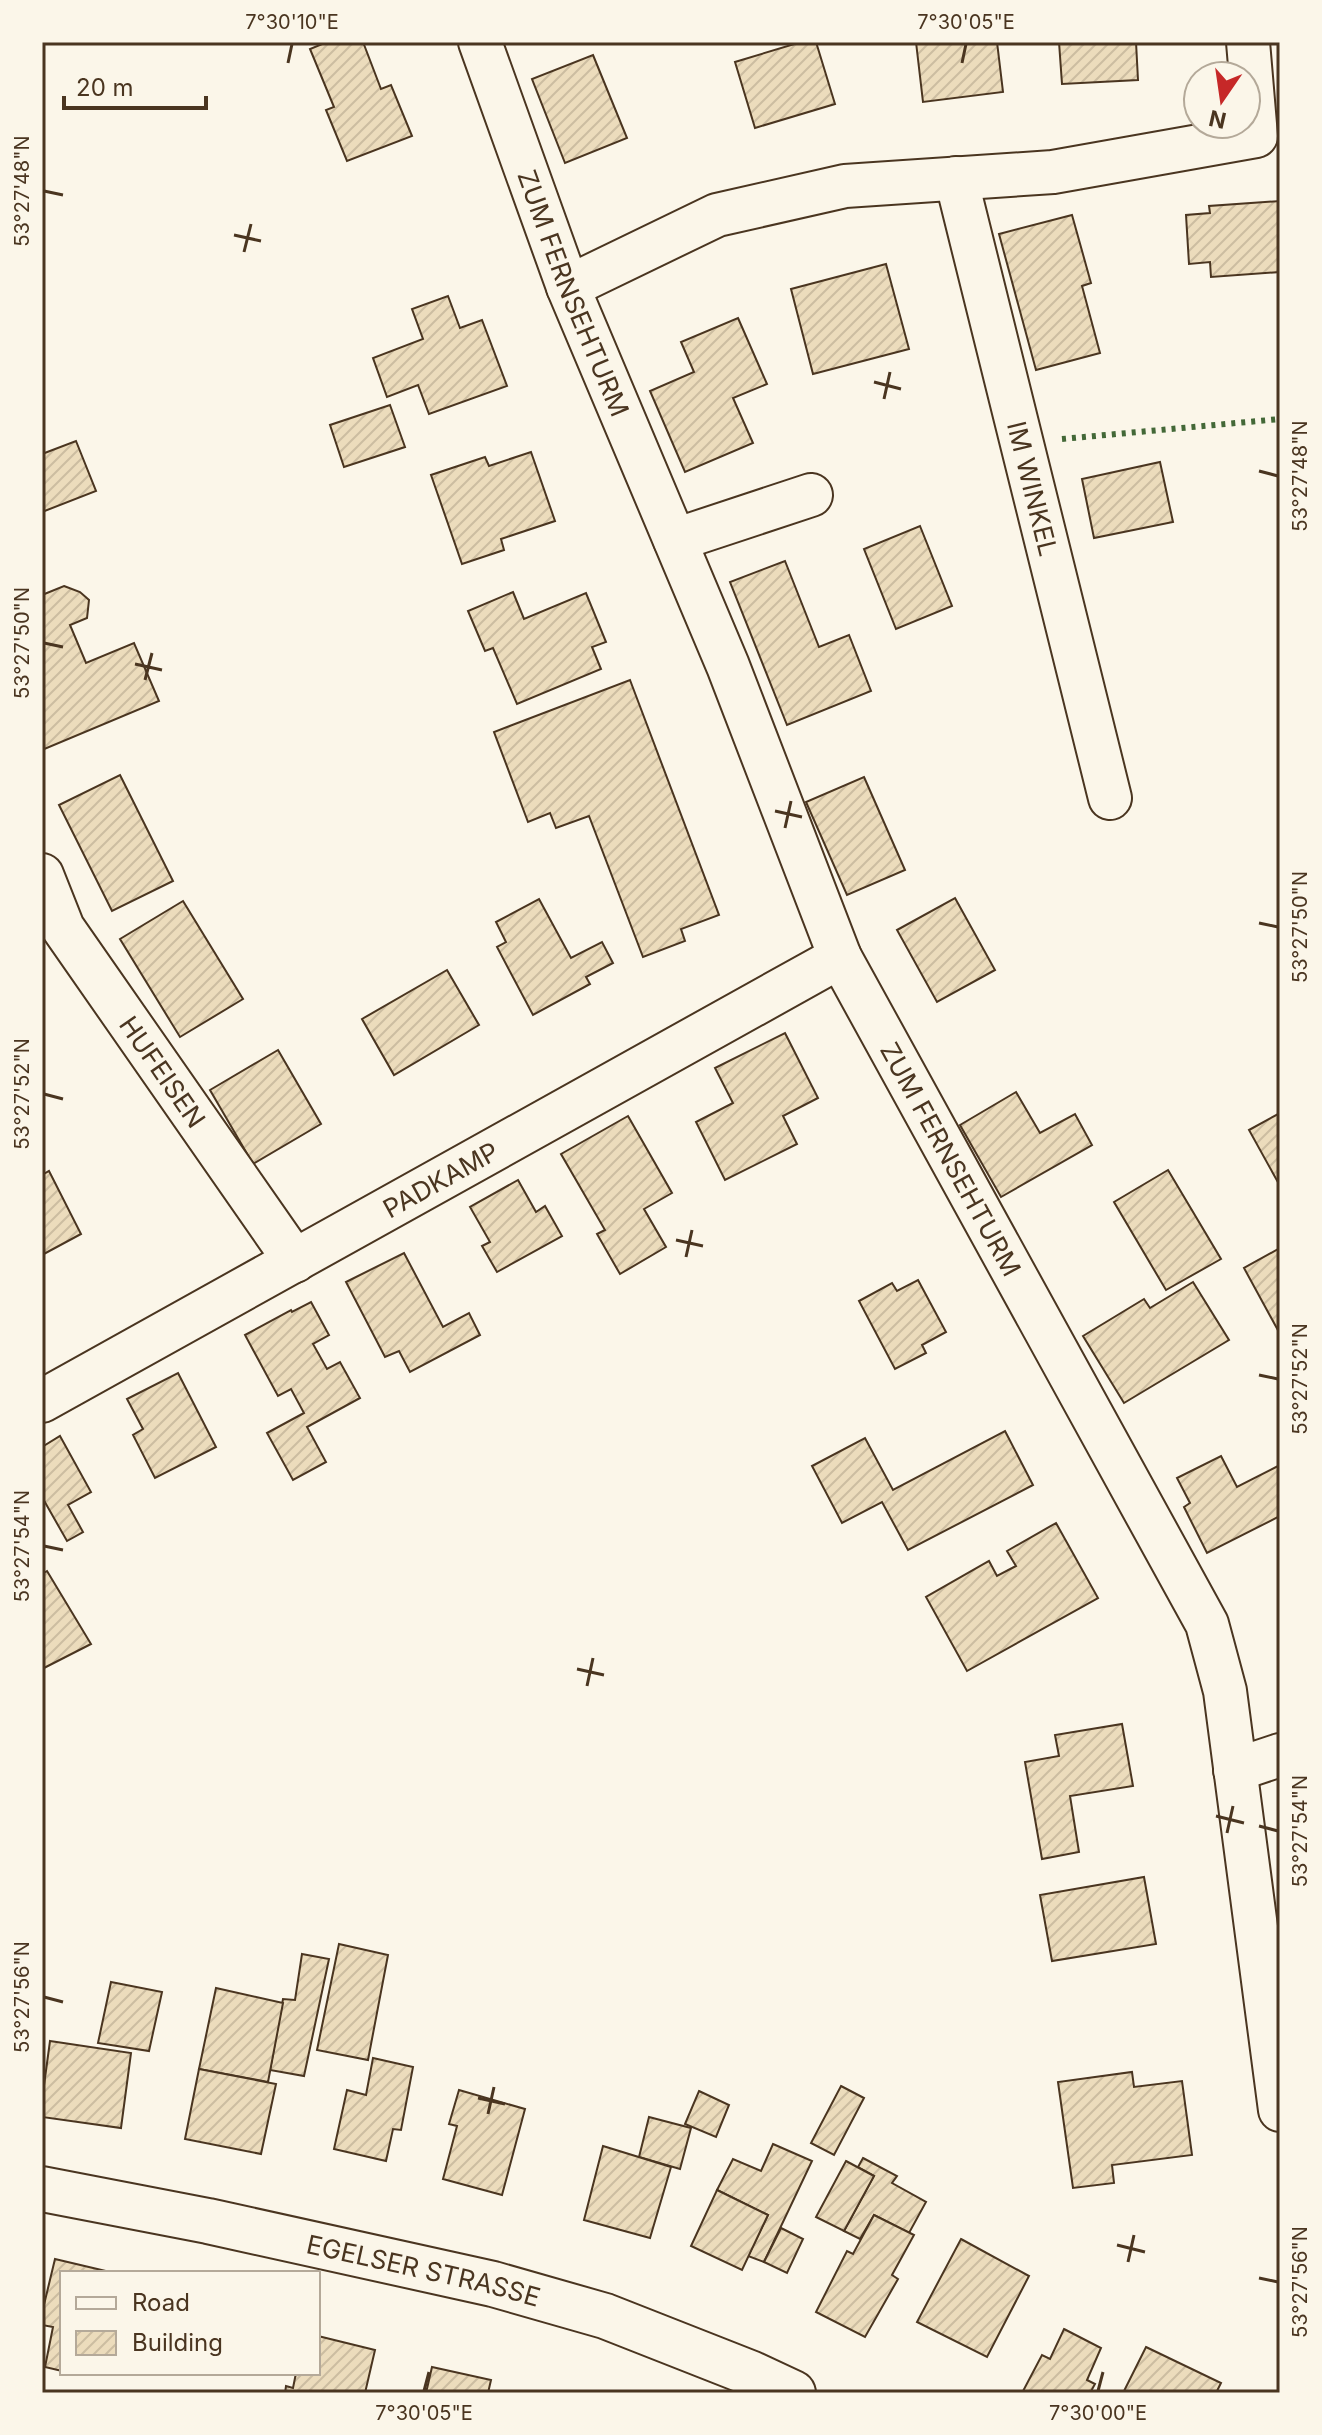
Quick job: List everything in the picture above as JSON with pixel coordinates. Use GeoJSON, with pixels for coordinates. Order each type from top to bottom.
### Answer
{"type":"FeatureCollection","features":[{"type":"Feature","properties":{"kind":"main road","name":"EGELSER STRASSE"},"geometry":{"type":"LineString","coordinates":[[42,2189],[208,2221],[493,2284],[605,2316],[793,2393]]}},
{"type":"Feature","properties":{"kind":"street","name":"ZUM FERNSEHTURM"},"geometry":{"type":"LineString","coordinates":[[480,42],[568,287],[728,666],[840,957],[1207,1624],[1225,1691],[1280,2110]]}},
{"type":"Feature","properties":{"kind":"street"},"geometry":{"type":"LineString","coordinates":[[568,287],[717,215],[845,186],[1053,172],[1256,136],[1248,42]]}},
{"type":"Feature","properties":{"kind":"street","name":"IM WINKEL"},"geometry":{"type":"LineString","coordinates":[[956,178],[1110,798]]}},
{"type":"Feature","properties":{"kind":"street"},"geometry":{"type":"LineString","coordinates":[[675,540],[811,495]]}},
{"type":"Feature","properties":{"kind":"street","name":"HUFEISEN"},"geometry":{"type":"LineString","coordinates":[[42,875],[63,928],[295,1261]]}},
{"type":"Feature","properties":{"kind":"street","name":"PADKAMP"},"geometry":{"type":"LineString","coordinates":[[42,1401],[840,957]]}},
{"type":"Feature","properties":{"kind":"street"},"geometry":{"type":"LineString","coordinates":[[1235,1770],[1280,1755]]}},
{"type":"Feature","properties":{"kind":"building"},"geometry":{"type":"Polygon","coordinates":[[[327,42],[363,42],[381,89],[391,85],[412,136],[347,161],[326,110],[334,107],[310,49],[327,42]]]}},
{"type":"Feature","properties":{"kind":"building"},"geometry":{"type":"Polygon","coordinates":[[[801,42],[816,42],[835,104],[755,128],[735,62],[801,42]]]}},
{"type":"Feature","properties":{"kind":"building"},"geometry":{"type":"Polygon","coordinates":[[[916,42],[997,42],[1003,92],[923,102],[916,42]]]}},
{"type":"Feature","properties":{"kind":"building"},"geometry":{"type":"Polygon","coordinates":[[[1059,42],[1136,42],[1138,80],[1062,84],[1059,42]]]}},
{"type":"Feature","properties":{"kind":"building"},"geometry":{"type":"Polygon","coordinates":[[[593,55],[627,138],[565,163],[532,79],[593,55]]]}},
{"type":"Feature","properties":{"kind":"building"},"geometry":{"type":"Polygon","coordinates":[[[1280,201],[1280,272],[1211,277],[1210,262],[1189,264],[1186,215],[1210,213],[1209,206],[1280,201]]]}},
{"type":"Feature","properties":{"kind":"building"},"geometry":{"type":"Polygon","coordinates":[[[1072,215],[1091,283],[1082,286],[1100,353],[1036,370],[999,234],[1072,215]]]}},
{"type":"Feature","properties":{"kind":"building"},"geometry":{"type":"Polygon","coordinates":[[[886,264],[909,349],[813,374],[791,289],[886,264]]]}},
{"type":"Feature","properties":{"kind":"building"},"geometry":{"type":"Polygon","coordinates":[[[448,296],[460,328],[482,320],[507,386],[429,414],[418,385],[387,397],[373,358],[423,339],[412,309],[448,296]]]}},
{"type":"Feature","properties":{"kind":"building"},"geometry":{"type":"Polygon","coordinates":[[[738,318],[767,384],[733,398],[753,443],[685,472],[650,391],[694,372],[681,342],[738,318]]]}},
{"type":"Feature","properties":{"kind":"building"},"geometry":{"type":"Polygon","coordinates":[[[390,405],[405,447],[344,467],[330,425],[390,405]]]}},
{"type":"Feature","properties":{"kind":"building"},"geometry":{"type":"Polygon","coordinates":[[[76,441],[96,491],[42,512],[42,454],[76,441]]]}},
{"type":"Feature","properties":{"kind":"building"},"geometry":{"type":"Polygon","coordinates":[[[531,452],[555,521],[501,539],[504,550],[462,564],[431,475],[485,457],[489,466],[531,452]]]}},
{"type":"Feature","properties":{"kind":"building"},"geometry":{"type":"Polygon","coordinates":[[[1160,462],[1173,522],[1094,538],[1082,479],[1160,462]]]}},
{"type":"Feature","properties":{"kind":"building"},"geometry":{"type":"Polygon","coordinates":[[[920,526],[952,606],[896,629],[864,549],[920,526]]]}},
{"type":"Feature","properties":{"kind":"building"},"geometry":{"type":"Polygon","coordinates":[[[785,561],[819,647],[849,635],[871,691],[787,725],[730,582],[785,561]]]}},
{"type":"Feature","properties":{"kind":"building"},"geometry":{"type":"Polygon","coordinates":[[[64,586],[80,592],[89,600],[87,618],[70,625],[86,663],[134,643],[159,701],[42,750],[42,595],[64,586]]]}},
{"type":"Feature","properties":{"kind":"building"},"geometry":{"type":"Polygon","coordinates":[[[513,592],[524,619],[586,593],[606,642],[592,647],[601,669],[517,704],[493,648],[485,651],[468,611],[513,592]]]}},
{"type":"Feature","properties":{"kind":"building"},"geometry":{"type":"Polygon","coordinates":[[[630,680],[719,915],[681,929],[685,941],[643,957],[589,816],[556,828],[550,813],[528,822],[494,732],[630,680]]]}},
{"type":"Feature","properties":{"kind":"building"},"geometry":{"type":"Polygon","coordinates":[[[120,775],[173,881],[112,911],[59,805],[120,775]]]}},
{"type":"Feature","properties":{"kind":"building"},"geometry":{"type":"Polygon","coordinates":[[[864,777],[905,870],[847,895],[806,802],[864,777]]]}},
{"type":"Feature","properties":{"kind":"building"},"geometry":{"type":"Polygon","coordinates":[[[955,898],[995,970],[937,1002],[897,930],[955,898]]]}},
{"type":"Feature","properties":{"kind":"building"},"geometry":{"type":"Polygon","coordinates":[[[539,899],[571,958],[602,942],[613,963],[586,977],[590,984],[533,1015],[497,947],[506,942],[496,922],[539,899]]]}},
{"type":"Feature","properties":{"kind":"building"},"geometry":{"type":"Polygon","coordinates":[[[183,901],[243,999],[180,1037],[120,939],[183,901]]]}},
{"type":"Feature","properties":{"kind":"building"},"geometry":{"type":"Polygon","coordinates":[[[447,970],[479,1025],[394,1075],[362,1019],[447,970]]]}},
{"type":"Feature","properties":{"kind":"building"},"geometry":{"type":"Polygon","coordinates":[[[785,1033],[818,1098],[783,1116],[797,1144],[725,1180],[696,1122],[733,1103],[715,1068],[785,1033]]]}},
{"type":"Feature","properties":{"kind":"building"},"geometry":{"type":"Polygon","coordinates":[[[278,1050],[321,1124],[253,1164],[210,1090],[278,1050]]]}},
{"type":"Feature","properties":{"kind":"building"},"geometry":{"type":"Polygon","coordinates":[[[1016,1092],[1040,1133],[1075,1114],[1092,1145],[1001,1197],[960,1125],[1016,1092]]]}},
{"type":"Feature","properties":{"kind":"building"},"geometry":{"type":"Polygon","coordinates":[[[1280,1113],[1280,1186],[1249,1130],[1280,1113]]]}},
{"type":"Feature","properties":{"kind":"building"},"geometry":{"type":"Polygon","coordinates":[[[628,1116],[672,1193],[644,1209],[666,1247],[620,1274],[597,1234],[605,1230],[561,1154],[628,1116]]]}},
{"type":"Feature","properties":{"kind":"building"},"geometry":{"type":"Polygon","coordinates":[[[1168,1170],[1221,1259],[1166,1290],[1114,1202],[1168,1170]]]}},
{"type":"Feature","properties":{"kind":"building"},"geometry":{"type":"Polygon","coordinates":[[[49,1171],[81,1234],[42,1255],[42,1175],[49,1171]]]}},
{"type":"Feature","properties":{"kind":"building"},"geometry":{"type":"Polygon","coordinates":[[[518,1180],[536,1212],[545,1206],[562,1236],[497,1272],[482,1246],[490,1242],[470,1207],[518,1180]]]}},
{"type":"Feature","properties":{"kind":"building"},"geometry":{"type":"Polygon","coordinates":[[[1280,1248],[1280,1334],[1244,1268],[1280,1248]]]}},
{"type":"Feature","properties":{"kind":"building"},"geometry":{"type":"Polygon","coordinates":[[[404,1253],[443,1327],[469,1313],[480,1335],[410,1372],[399,1351],[385,1357],[346,1282],[404,1253]]]}},
{"type":"Feature","properties":{"kind":"building"},"geometry":{"type":"Polygon","coordinates":[[[918,1280],[946,1332],[922,1345],[926,1353],[895,1369],[859,1301],[892,1283],[897,1291],[918,1280]]]}},
{"type":"Feature","properties":{"kind":"building"},"geometry":{"type":"Polygon","coordinates":[[[1193,1282],[1229,1340],[1124,1403],[1083,1336],[1144,1299],[1150,1308],[1193,1282]]]}},
{"type":"Feature","properties":{"kind":"building"},"geometry":{"type":"Polygon","coordinates":[[[311,1302],[329,1335],[313,1344],[327,1369],[340,1362],[360,1398],[307,1427],[326,1462],[293,1480],[267,1433],[304,1413],[291,1389],[278,1396],[245,1335],[311,1302]]]}},
{"type":"Feature","properties":{"kind":"building"},"geometry":{"type":"Polygon","coordinates":[[[178,1373],[216,1447],[155,1478],[133,1435],[143,1429],[127,1399],[178,1373]]]}},
{"type":"Feature","properties":{"kind":"building"},"geometry":{"type":"Polygon","coordinates":[[[1005,1431],[1033,1485],[908,1550],[882,1502],[842,1523],[812,1466],[865,1438],[893,1490],[1005,1431]]]}},
{"type":"Feature","properties":{"kind":"building"},"geometry":{"type":"Polygon","coordinates":[[[60,1436],[91,1492],[68,1505],[83,1532],[67,1541],[42,1497],[42,1447],[60,1436]]]}},
{"type":"Feature","properties":{"kind":"building"},"geometry":{"type":"Polygon","coordinates":[[[1221,1456],[1237,1487],[1280,1465],[1280,1516],[1207,1553],[1184,1507],[1190,1503],[1177,1478],[1221,1456]]]}},
{"type":"Feature","properties":{"kind":"building"},"geometry":{"type":"Polygon","coordinates":[[[1056,1523],[1098,1598],[967,1671],[926,1597],[989,1561],[997,1576],[1016,1566],[1007,1551],[1056,1523]]]}},
{"type":"Feature","properties":{"kind":"building"},"geometry":{"type":"Polygon","coordinates":[[[47,1571],[91,1644],[42,1669],[42,1574],[47,1571]]]}},
{"type":"Feature","properties":{"kind":"building"},"geometry":{"type":"Polygon","coordinates":[[[1122,1724],[1133,1786],[1070,1796],[1079,1852],[1042,1859],[1025,1762],[1059,1756],[1055,1735],[1122,1724]]]}},
{"type":"Feature","properties":{"kind":"building"},"geometry":{"type":"Polygon","coordinates":[[[1144,1877],[1156,1944],[1052,1961],[1040,1895],[1144,1877]]]}},
{"type":"Feature","properties":{"kind":"building"},"geometry":{"type":"Polygon","coordinates":[[[339,1944],[388,1955],[368,2060],[317,2050],[339,1944]]]}},
{"type":"Feature","properties":{"kind":"building"},"geometry":{"type":"Polygon","coordinates":[[[302,1954],[329,1959],[304,2076],[270,2070],[283,1999],[295,2000],[302,1954]]]}},
{"type":"Feature","properties":{"kind":"building"},"geometry":{"type":"Polygon","coordinates":[[[111,1982],[162,1992],[149,2051],[98,2043],[111,1982]]]}},
{"type":"Feature","properties":{"kind":"building"},"geometry":{"type":"Polygon","coordinates":[[[216,1988],[283,2003],[268,2082],[199,2069],[216,1988]]]}},
{"type":"Feature","properties":{"kind":"building"},"geometry":{"type":"Polygon","coordinates":[[[50,2041],[131,2053],[121,2128],[42,2117],[50,2041]]]}},
{"type":"Feature","properties":{"kind":"building"},"geometry":{"type":"Polygon","coordinates":[[[373,2058],[413,2067],[401,2130],[393,2129],[386,2161],[334,2149],[347,2090],[366,2095],[373,2058]]]}},
{"type":"Feature","properties":{"kind":"building"},"geometry":{"type":"Polygon","coordinates":[[[199,2069],[276,2084],[261,2154],[185,2139],[199,2069]]]}},
{"type":"Feature","properties":{"kind":"building"},"geometry":{"type":"Polygon","coordinates":[[[1132,2072],[1134,2087],[1182,2081],[1192,2155],[1112,2165],[1114,2183],[1073,2188],[1058,2082],[1132,2072]]]}},
{"type":"Feature","properties":{"kind":"building"},"geometry":{"type":"Polygon","coordinates":[[[841,2086],[864,2098],[834,2155],[811,2143],[841,2086]]]}},
{"type":"Feature","properties":{"kind":"building"},"geometry":{"type":"Polygon","coordinates":[[[459,2090],[525,2109],[502,2195],[443,2179],[457,2126],[449,2124],[459,2090]]]}},
{"type":"Feature","properties":{"kind":"building"},"geometry":{"type":"Polygon","coordinates":[[[699,2091],[729,2105],[716,2137],[685,2124],[699,2091]]]}},
{"type":"Feature","properties":{"kind":"building"},"geometry":{"type":"Polygon","coordinates":[[[649,2117],[691,2128],[680,2169],[639,2157],[649,2117]]]}},
{"type":"Feature","properties":{"kind":"building"},"geometry":{"type":"Polygon","coordinates":[[[773,2144],[812,2161],[764,2262],[748,2256],[768,2215],[717,2190],[733,2159],[761,2171],[773,2144]]]}},
{"type":"Feature","properties":{"kind":"building"},"geometry":{"type":"Polygon","coordinates":[[[603,2146],[671,2167],[650,2238],[584,2220],[603,2146]]]}},
{"type":"Feature","properties":{"kind":"building"},"geometry":{"type":"Polygon","coordinates":[[[863,2158],[897,2176],[892,2183],[926,2202],[909,2233],[874,2215],[860,2239],[844,2231],[874,2176],[858,2167],[863,2158]]]}},
{"type":"Feature","properties":{"kind":"building"},"geometry":{"type":"Polygon","coordinates":[[[846,2161],[874,2176],[844,2231],[816,2217],[846,2161]]]}},
{"type":"Feature","properties":{"kind":"building"},"geometry":{"type":"Polygon","coordinates":[[[717,2190],[768,2215],[742,2270],[691,2246],[717,2190]]]}},
{"type":"Feature","properties":{"kind":"building"},"geometry":{"type":"Polygon","coordinates":[[[874,2215],[914,2235],[892,2275],[898,2279],[865,2337],[816,2312],[847,2251],[853,2254],[874,2215]]]}},
{"type":"Feature","properties":{"kind":"building"},"geometry":{"type":"Polygon","coordinates":[[[781,2228],[803,2239],[787,2273],[764,2262],[781,2228]]]}},
{"type":"Feature","properties":{"kind":"building"},"geometry":{"type":"Polygon","coordinates":[[[961,2239],[1029,2276],[987,2357],[917,2322],[961,2239]]]}},
{"type":"Feature","properties":{"kind":"building"},"geometry":{"type":"Polygon","coordinates":[[[55,2259],[106,2271],[60,2271],[60,2371],[45,2367],[53,2327],[42,2325],[55,2259]]]}},
{"type":"Feature","properties":{"kind":"building"},"geometry":{"type":"Polygon","coordinates":[[[1064,2329],[1101,2348],[1087,2380],[1095,2384],[1090,2393],[1022,2393],[1042,2355],[1050,2359],[1064,2329]]]}},
{"type":"Feature","properties":{"kind":"building"},"geometry":{"type":"Polygon","coordinates":[[[320,2336],[375,2350],[365,2393],[285,2393],[286,2386],[293,2388],[296,2375],[320,2375],[320,2336]]]}},
{"type":"Feature","properties":{"kind":"building"},"geometry":{"type":"Polygon","coordinates":[[[1146,2347],[1221,2383],[1216,2393],[1123,2393],[1146,2347]]]}},
{"type":"Feature","properties":{"kind":"building"},"geometry":{"type":"Polygon","coordinates":[[[432,2367],[491,2380],[488,2393],[426,2393],[432,2367]]]}},
{"type":"Feature","properties":{"kind":"hedge"},"geometry":{"type":"LineString","coordinates":[[1062,439],[1280,419]]}}]}
